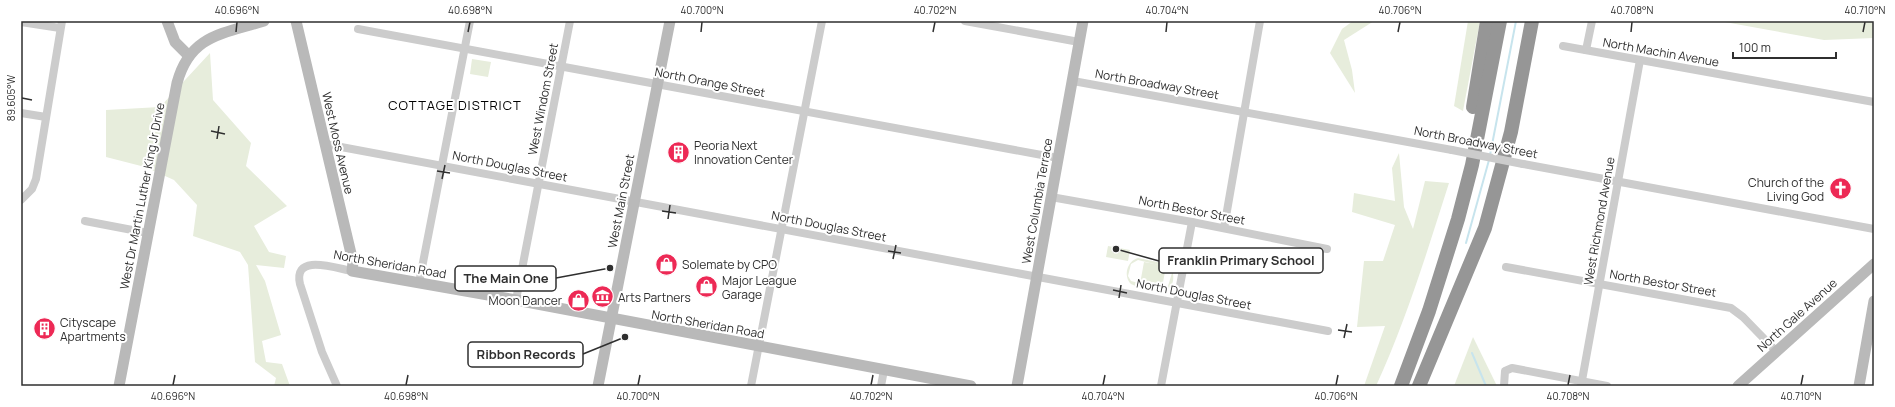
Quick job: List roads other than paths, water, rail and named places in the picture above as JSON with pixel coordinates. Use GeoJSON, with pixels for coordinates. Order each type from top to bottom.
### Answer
{"type":"FeatureCollection","features":[{"type":"Feature","properties":{"kind":"highway"},"geometry":{"type":"LineString","coordinates":[[1458,219],[1467,146],[1487,21]]}},
{"type":"Feature","properties":{"kind":"highway"},"geometry":{"type":"LineString","coordinates":[[1401,386],[1430,310],[1458,219],[1472,165],[1500,21]]}},
{"type":"Feature","properties":{"kind":"highway"},"geometry":{"type":"LineString","coordinates":[[1420,386],[1485,228],[1511,132],[1532,21]]}},
{"type":"Feature","properties":{"kind":"highway"},"geometry":{"type":"LineString","coordinates":[[1525,63],[1540,30],[1542,21]]}},
{"type":"Feature","properties":{"kind":"main road"},"geometry":{"type":"LineString","coordinates":[[167,21],[175,42],[189,56],[196,48],[212,38],[264,21]]}},
{"type":"Feature","properties":{"kind":"main road","name":"West Moss Avenue"},"geometry":{"type":"LineString","coordinates":[[296,21],[353,262],[352,271]]}},
{"type":"Feature","properties":{"kind":"main road","name":"West Main Street"},"geometry":{"type":"LineString","coordinates":[[598,386],[670,21]]}},
{"type":"Feature","properties":{"kind":"main road","name":"West Columbia Terrace"},"geometry":{"type":"LineString","coordinates":[[1017,386],[1083,21]]}},
{"type":"Feature","properties":{"kind":"main road","name":"West Dr Martin Luther King Jr Drive"},"geometry":{"type":"LineString","coordinates":[[119,386],[177,83],[182,67],[189,56]]}},
{"type":"Feature","properties":{"kind":"main road","name":"North Gale Avenue"},"geometry":{"type":"LineString","coordinates":[[1738,386],[1874,264]]}},
{"type":"Feature","properties":{"kind":"main road","name":"North Sheridan Road"},"geometry":{"type":"LineString","coordinates":[[352,271],[516,300],[971,386]]}},
{"type":"Feature","properties":{"kind":"main road"},"geometry":{"type":"LineString","coordinates":[[1858,386],[1871,338],[1874,301]]}},
{"type":"Feature","properties":{"kind":"main road"},"geometry":{"type":"LineString","coordinates":[[114,386],[124,356]]}},
{"type":"Feature","properties":{"kind":"street"},"geometry":{"type":"LineString","coordinates":[[419,283],[470,21]]}},
{"type":"Feature","properties":{"kind":"street","name":"West Windom Street"},"geometry":{"type":"LineString","coordinates":[[516,300],[570,21]]}},
{"type":"Feature","properties":{"kind":"street"},"geometry":{"type":"LineString","coordinates":[[751,386],[822,21]]}},
{"type":"Feature","properties":{"kind":"street"},"geometry":{"type":"LineString","coordinates":[[965,21],[1079,42]]}},
{"type":"Feature","properties":{"kind":"street"},"geometry":{"type":"LineString","coordinates":[[1224,228],[1260,21]]}},
{"type":"Feature","properties":{"kind":"street"},"geometry":{"type":"LineString","coordinates":[[1586,50],[1592,21]]}},
{"type":"Feature","properties":{"kind":"street"},"geometry":{"type":"LineString","coordinates":[[21,22],[61,25],[35,182],[30,192],[21,200]]}},
{"type":"Feature","properties":{"kind":"street","name":"North Orange Street"},"geometry":{"type":"LineString","coordinates":[[358,28],[1058,158]]}},
{"type":"Feature","properties":{"kind":"street","name":"North Machin Avenue"},"geometry":{"type":"LineString","coordinates":[[1563,46],[1874,102]]}},
{"type":"Feature","properties":{"kind":"street","name":"West Richmond Avenue"},"geometry":{"type":"LineString","coordinates":[[1581,383],[1640,60]]}},
{"type":"Feature","properties":{"kind":"street","name":"North Broadway Street"},"geometry":{"type":"LineString","coordinates":[[1072,81],[1874,229]]}},
{"type":"Feature","properties":{"kind":"street"},"geometry":{"type":"LineString","coordinates":[[21,113],[46,117]]}},
{"type":"Feature","properties":{"kind":"street","name":"North Douglas Street"},"geometry":{"type":"LineString","coordinates":[[325,144],[1176,302],[1328,332]]}},
{"type":"Feature","properties":{"kind":"street","name":"North Bestor Street"},"geometry":{"type":"LineString","coordinates":[[1051,197],[1224,228],[1327,249]]}},
{"type":"Feature","properties":{"kind":"street"},"geometry":{"type":"LineString","coordinates":[[85,221],[148,232]]}},
{"type":"Feature","properties":{"kind":"street"},"geometry":{"type":"LineString","coordinates":[[1160,386],[1192,222]]}},
{"type":"Feature","properties":{"kind":"street","name":"North Sheridan Road"},"geometry":{"type":"LineString","coordinates":[[337,386],[322,352],[299,280],[301,270],[305,266],[315,264],[352,271]]}},
{"type":"Feature","properties":{"kind":"street","name":"North Bestor Street"},"geometry":{"type":"LineString","coordinates":[[1506,266],[1731,308],[1743,317],[1776,351]]}},
{"type":"Feature","properties":{"kind":"street"},"geometry":{"type":"LineString","coordinates":[[1504,386],[1506,371],[1513,368],[1581,383],[1607,386]]}},
{"type":"Feature","properties":{"kind":"street"},"geometry":{"type":"LineString","coordinates":[[881,386],[884,370]]}},
{"type":"Feature","properties":{"kind":"waterway"},"geometry":{"type":"LineString","coordinates":[[1490,155],[1516,21]]}},
{"type":"Feature","properties":{"kind":"waterway"},"geometry":{"type":"LineString","coordinates":[[1466,243],[1489,160]]}},
{"type":"Feature","properties":{"kind":"waterway"},"geometry":{"type":"LineString","coordinates":[[1472,353],[1486,386]]}},
{"type":"Feature","properties":{"kind":"place","name":"Peoria Next Innovation Center"},"geometry":{"type":"Point","coordinates":[678,152]}},
{"type":"Feature","properties":{"kind":"place","name":"Church of the Living God"},"geometry":{"type":"Point","coordinates":[1840,189]}},
{"type":"Feature","properties":{"kind":"place","name":"Franklin Primary School"},"geometry":{"type":"Point","coordinates":[1116,249]}},
{"type":"Feature","properties":{"kind":"place","name":"Solemate by CPO"},"geometry":{"type":"Point","coordinates":[667,264]}},
{"type":"Feature","properties":{"kind":"place","name":"The Main One"},"geometry":{"type":"Point","coordinates":[610,268]}},
{"type":"Feature","properties":{"kind":"place","name":"Major League Garage"},"geometry":{"type":"Point","coordinates":[707,287]}},
{"type":"Feature","properties":{"kind":"place","name":"Arts Partners"},"geometry":{"type":"Point","coordinates":[602,297]}},
{"type":"Feature","properties":{"kind":"place","name":"Moon Dancer"},"geometry":{"type":"Point","coordinates":[578,300]}},
{"type":"Feature","properties":{"kind":"place","name":"Cityscape Apartments"},"geometry":{"type":"Point","coordinates":[45,329]}},
{"type":"Feature","properties":{"kind":"place","name":"Ribbon Records"},"geometry":{"type":"Point","coordinates":[625,337]}},
{"type":"Feature","properties":{"kind":"district","name":"COTTAGE DISTRICT"},"geometry":{"type":"Point","coordinates":[455,105]}}]}
